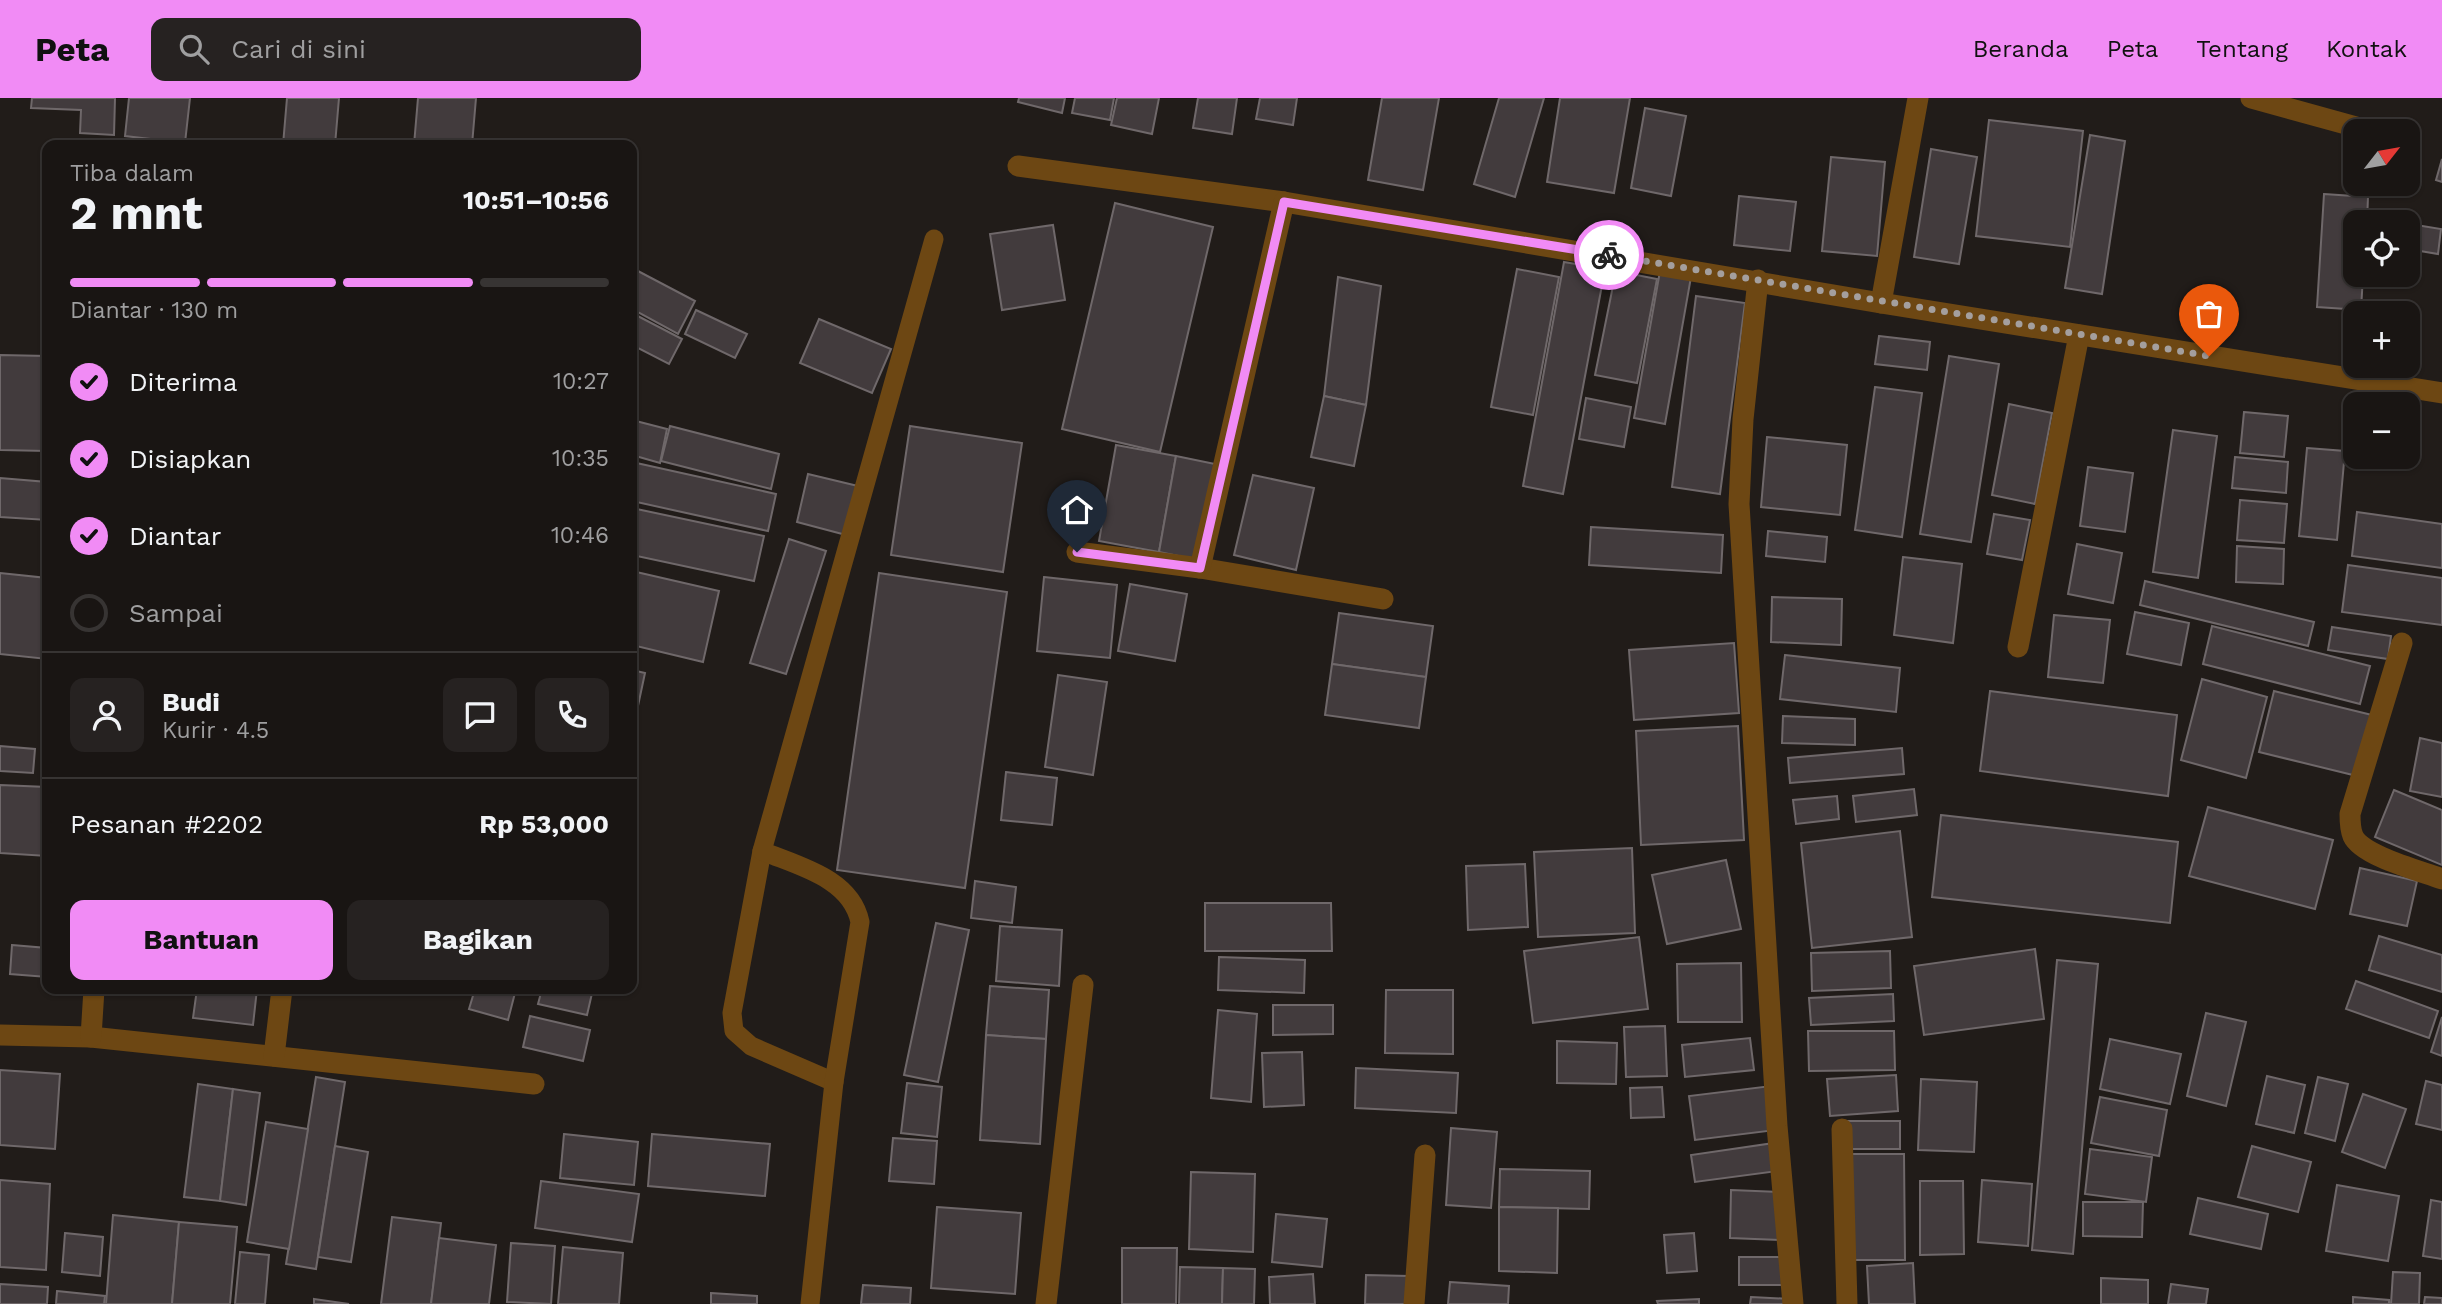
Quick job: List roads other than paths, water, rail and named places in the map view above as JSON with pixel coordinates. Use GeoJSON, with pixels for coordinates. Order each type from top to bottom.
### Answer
{"type":"FeatureCollection","features":[{"type":"Feature","properties":{"kind":"street"},"geometry":{"type":"LineString","coordinates":[[1881,303],[1918,98]]}},
{"type":"Feature","properties":{"kind":"street"},"geometry":{"type":"LineString","coordinates":[[2251,98],[2343,123]]}},
{"type":"Feature","properties":{"kind":"street"},"geometry":{"type":"LineString","coordinates":[[1018,166],[1284,202],[1758,280],[1881,303],[2442,393]]}},
{"type":"Feature","properties":{"kind":"street"},"geometry":{"type":"LineString","coordinates":[[1200,568],[1284,202]]}},
{"type":"Feature","properties":{"kind":"street"},"geometry":{"type":"LineString","coordinates":[[1758,280],[1743,419],[1739,504],[1773,1071],[1793,1304]]}},
{"type":"Feature","properties":{"kind":"street"},"geometry":{"type":"LineString","coordinates":[[2018,647],[2079,335]]}},
{"type":"Feature","properties":{"kind":"street"},"geometry":{"type":"LineString","coordinates":[[1077,552],[1200,568],[1383,599]]}},
{"type":"Feature","properties":{"kind":"street"},"geometry":{"type":"LineString","coordinates":[[2402,643],[2350,814],[2350,824],[2353,837],[2366,850],[2442,879]]}},
{"type":"Feature","properties":{"kind":"street"},"geometry":{"type":"LineString","coordinates":[[1046,1304],[1083,985]]}},
{"type":"Feature","properties":{"kind":"street"},"geometry":{"type":"LineString","coordinates":[[91,1037],[94,994]]}},
{"type":"Feature","properties":{"kind":"street"},"geometry":{"type":"LineString","coordinates":[[274,1056],[281,994]]}},
{"type":"Feature","properties":{"kind":"street"},"geometry":{"type":"LineString","coordinates":[[0,1035],[91,1037],[534,1084]]}},
{"type":"Feature","properties":{"kind":"street"},"geometry":{"type":"LineString","coordinates":[[1842,1129],[1847,1304]]}},
{"type":"Feature","properties":{"kind":"street"},"geometry":{"type":"LineString","coordinates":[[1414,1304],[1425,1154]]}},
{"type":"Feature","properties":{"kind":"lane"},"geometry":{"type":"LineString","coordinates":[[834,1082],[751,1046],[734,1031],[732,1013],[762,851],[934,239]]}},
{"type":"Feature","properties":{"kind":"lane"},"geometry":{"type":"LineString","coordinates":[[762,851],[828,878],[858,911],[860,922],[834,1082],[810,1304]]}}]}
